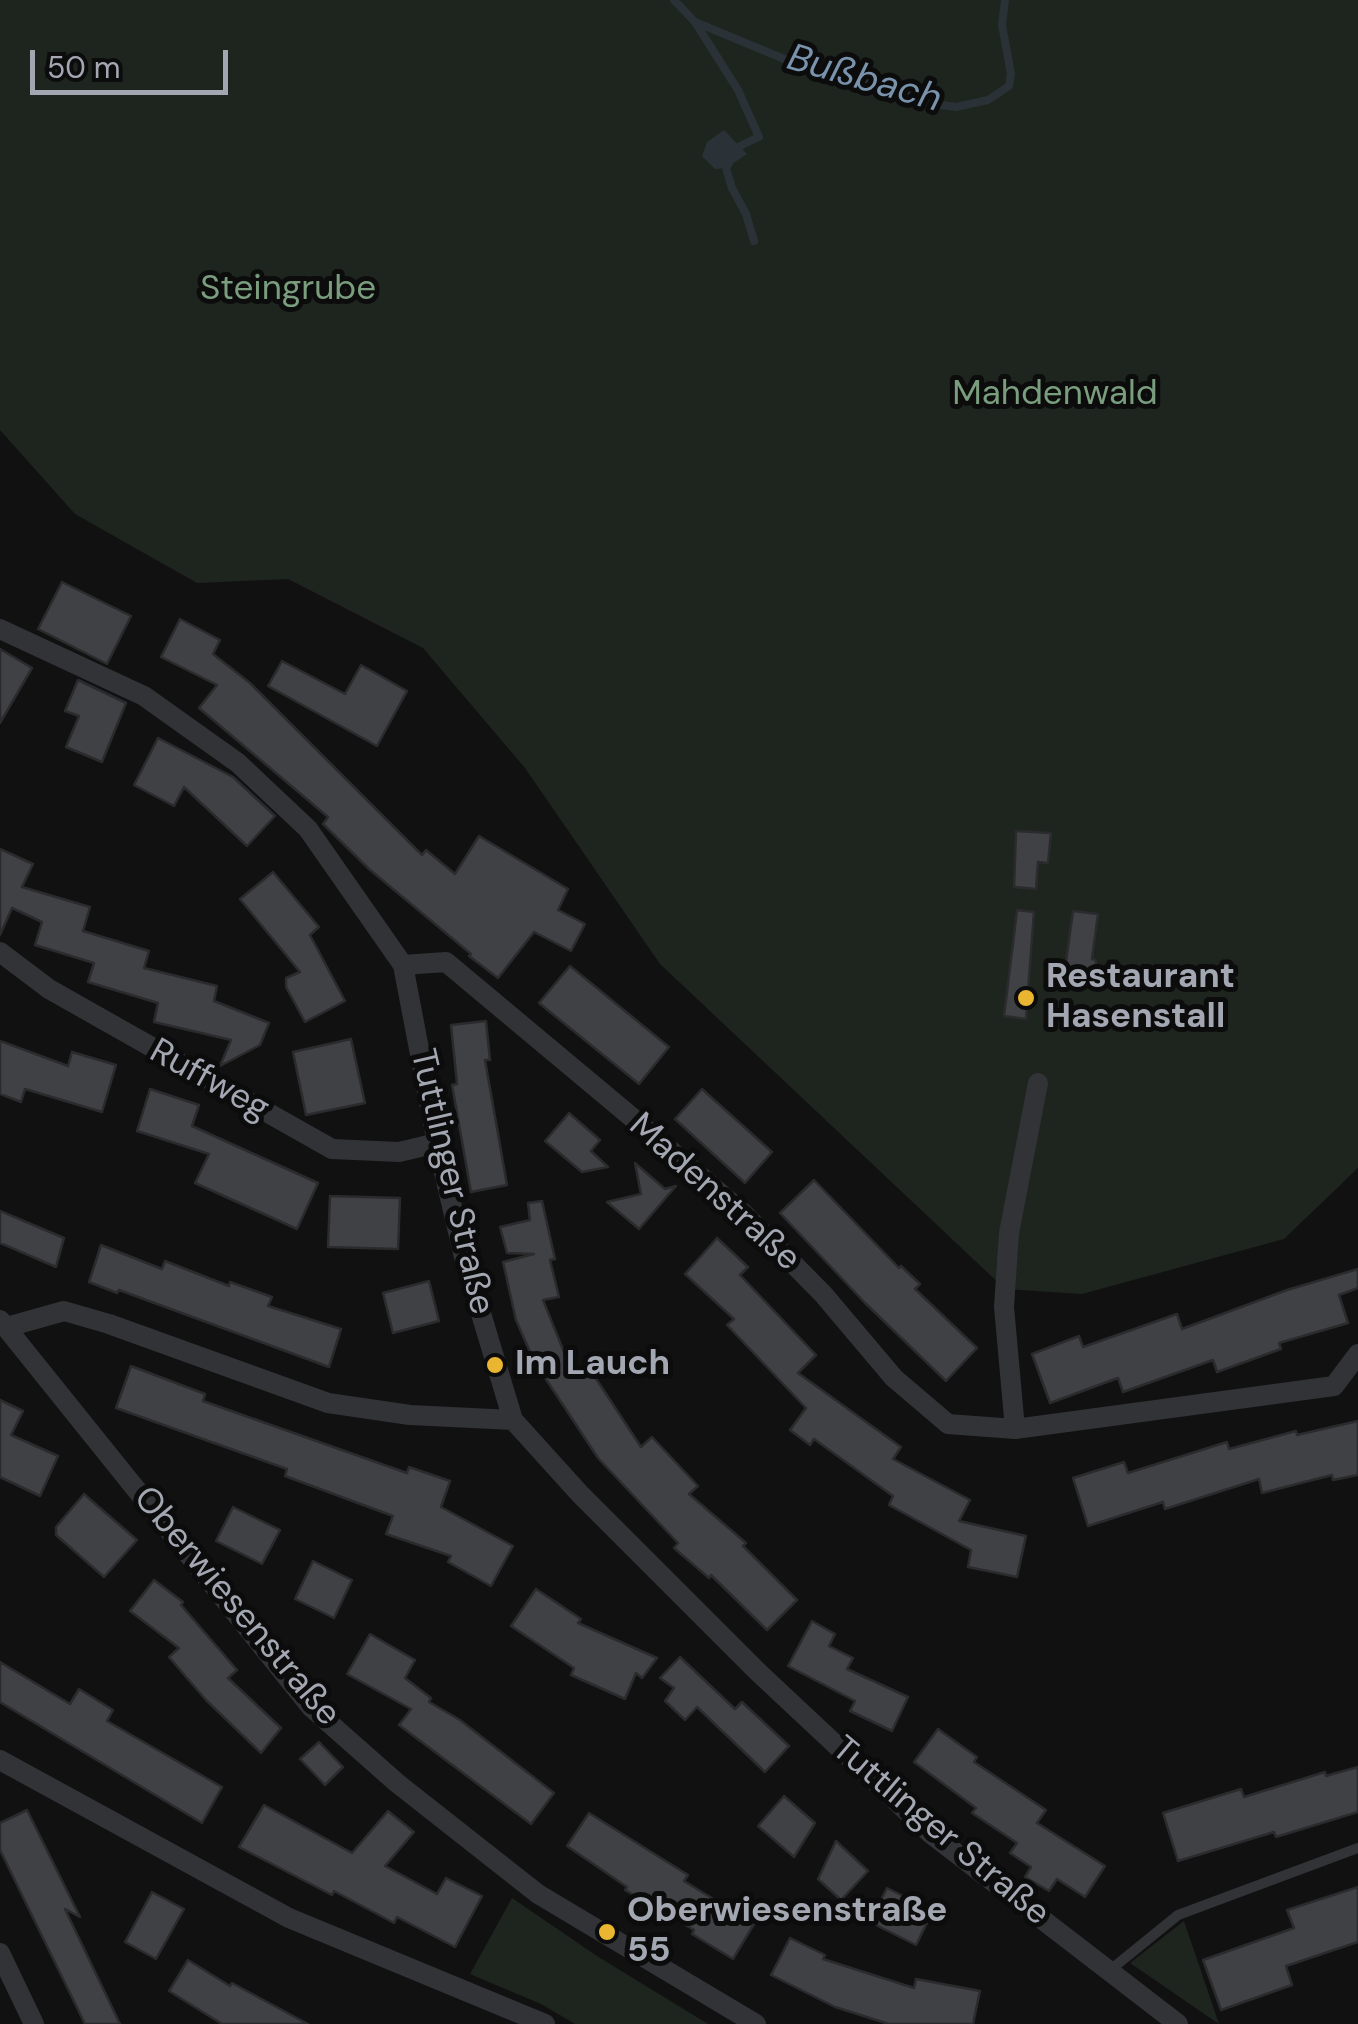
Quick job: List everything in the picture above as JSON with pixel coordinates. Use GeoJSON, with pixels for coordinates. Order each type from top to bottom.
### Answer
{"type":"FeatureCollection","features":[{"type":"Feature","properties":{"kind":"street","name":"Tuttlinger Straße"},"geometry":{"type":"LineString","coordinates":[[0,629],[144,696],[238,763],[308,829],[403,966],[437,1144],[464,1257],[513,1420],[580,1494],[730,1645],[930,1834],[1178,2024]]}},
{"type":"Feature","properties":{"kind":"street","name":"Ruffweg"},"geometry":{"type":"LineString","coordinates":[[0,952],[65,998],[332,1149],[399,1152],[437,1144]]}},
{"type":"Feature","properties":{"kind":"street","name":"Madenstraße"},"geometry":{"type":"LineString","coordinates":[[403,966],[446,962],[626,1112],[743,1213],[823,1294],[894,1378],[948,1424],[1015,1428],[1358,1384]]}},
{"type":"Feature","properties":{"kind":"street"},"geometry":{"type":"LineString","coordinates":[[1015,1428],[1004,1308],[1009,1233],[1038,1084]]}},
{"type":"Feature","properties":{"kind":"street"},"geometry":{"type":"LineString","coordinates":[[4,1324],[64,1311],[328,1403],[410,1415],[513,1420]]}},
{"type":"Feature","properties":{"kind":"street","name":"Oberwiesenstraße"},"geometry":{"type":"LineString","coordinates":[[4,1324],[311,1706],[396,1783],[538,1894],[756,2024]]}},
{"type":"Feature","properties":{"kind":"street"},"geometry":{"type":"LineString","coordinates":[[1334,1386],[1358,1354]]}},
{"type":"Feature","properties":{"kind":"street"},"geometry":{"type":"LineString","coordinates":[[0,1760],[289,1918],[544,2024]]}},
{"type":"Feature","properties":{"kind":"street"},"geometry":{"type":"LineString","coordinates":[[0,1953],[34,2024]]}},
{"type":"Feature","properties":{"kind":"lane"},"geometry":{"type":"LineString","coordinates":[[1108,1972],[1178,1914],[1358,1848]]}},
{"type":"Feature","properties":{"kind":"green space"},"geometry":{"type":"Polygon","coordinates":[[[0,0],[1358,0],[1358,1168],[1284,1239],[1082,1294],[1005,1289],[660,964],[525,768],[423,648],[288,579],[197,583],[75,514],[0,430],[0,0]]]}},
{"type":"Feature","properties":{"kind":"green space"},"geometry":{"type":"Polygon","coordinates":[[[512,1898],[708,2024],[575,2024],[541,2004],[470,1974],[512,1898]]]}},
{"type":"Feature","properties":{"kind":"green space"},"geometry":{"type":"Polygon","coordinates":[[[1184,1921],[1219,2024],[1130,1963],[1184,1921]]]}},
{"type":"Feature","properties":{"kind":"shaded area"},"geometry":{"type":"Polygon","coordinates":[[[724,130],[747,154],[726,168],[715,169],[702,156],[707,142],[724,130]]]}},
{"type":"Feature","properties":{"kind":"building"},"geometry":{"type":"Polygon","coordinates":[[[62,582],[131,616],[107,664],[38,629],[62,582]]]}},
{"type":"Feature","properties":{"kind":"building"},"geometry":{"type":"Polygon","coordinates":[[[180,619],[220,640],[213,654],[250,683],[422,855],[426,850],[455,874],[479,836],[568,889],[558,910],[585,924],[571,951],[534,932],[498,978],[469,956],[323,824],[328,817],[199,708],[217,685],[161,657],[180,619]]]}},
{"type":"Feature","properties":{"kind":"building"},"geometry":{"type":"Polygon","coordinates":[[[0,649],[32,668],[0,723],[0,649]]]}},
{"type":"Feature","properties":{"kind":"building"},"geometry":{"type":"Polygon","coordinates":[[[282,661],[345,694],[361,665],[407,691],[377,746],[268,686],[282,661]]]}},
{"type":"Feature","properties":{"kind":"building"},"geometry":{"type":"Polygon","coordinates":[[[78,680],[126,703],[102,762],[66,747],[79,716],[65,711],[78,680]]]}},
{"type":"Feature","properties":{"kind":"building"},"geometry":{"type":"Polygon","coordinates":[[[158,738],[233,777],[275,816],[247,846],[184,787],[174,806],[134,785],[158,738]]]}},
{"type":"Feature","properties":{"kind":"building"},"geometry":{"type":"Polygon","coordinates":[[[1016,831],[1051,833],[1048,863],[1038,862],[1036,889],[1014,887],[1016,831]]]}},
{"type":"Feature","properties":{"kind":"building"},"geometry":{"type":"Polygon","coordinates":[[[0,849],[33,864],[22,887],[90,907],[83,931],[149,951],[144,968],[217,986],[214,1001],[269,1023],[260,1045],[220,1066],[231,1040],[154,1022],[158,1003],[88,982],[94,963],[35,945],[42,922],[12,908],[0,935],[0,849]]]}},
{"type":"Feature","properties":{"kind":"building"},"geometry":{"type":"Polygon","coordinates":[[[273,872],[319,927],[310,935],[345,1001],[305,1022],[286,987],[286,978],[300,972],[240,899],[273,872]]]}},
{"type":"Feature","properties":{"kind":"building"},"geometry":{"type":"Polygon","coordinates":[[[1017,910],[1034,912],[1026,1019],[1004,1016],[1017,910]]]}},
{"type":"Feature","properties":{"kind":"building"},"geometry":{"type":"Polygon","coordinates":[[[1073,911],[1098,914],[1092,959],[1096,960],[1094,987],[1063,983],[1073,911]]]}},
{"type":"Feature","properties":{"kind":"building"},"geometry":{"type":"Polygon","coordinates":[[[570,966],[669,1047],[639,1084],[539,1003],[570,966]]]}},
{"type":"Feature","properties":{"kind":"building"},"geometry":{"type":"Polygon","coordinates":[[[486,1021],[490,1060],[485,1060],[507,1185],[471,1192],[452,1085],[457,1084],[451,1025],[486,1021]]]}},
{"type":"Feature","properties":{"kind":"building"},"geometry":{"type":"Polygon","coordinates":[[[351,1039],[365,1103],[306,1115],[293,1052],[351,1039]]]}},
{"type":"Feature","properties":{"kind":"building"},"geometry":{"type":"Polygon","coordinates":[[[0,1041],[68,1066],[72,1052],[116,1065],[102,1112],[25,1089],[21,1102],[0,1094],[0,1041]]]}},
{"type":"Feature","properties":{"kind":"building"},"geometry":{"type":"Polygon","coordinates":[[[150,1089],[199,1105],[192,1126],[318,1183],[297,1229],[195,1183],[209,1154],[137,1131],[150,1089]]]}},
{"type":"Feature","properties":{"kind":"building"},"geometry":{"type":"Polygon","coordinates":[[[702,1089],[772,1152],[745,1183],[675,1119],[702,1089]]]}},
{"type":"Feature","properties":{"kind":"building"},"geometry":{"type":"Polygon","coordinates":[[[569,1113],[600,1140],[591,1151],[608,1167],[582,1172],[545,1141],[569,1113]]]}},
{"type":"Feature","properties":{"kind":"building"},"geometry":{"type":"Polygon","coordinates":[[[635,1163],[665,1189],[676,1186],[639,1229],[607,1202],[641,1194],[635,1163]]]}},
{"type":"Feature","properties":{"kind":"building"},"geometry":{"type":"Polygon","coordinates":[[[814,1180],[899,1268],[920,1284],[915,1289],[977,1348],[946,1381],[780,1213],[814,1180]]]}},
{"type":"Feature","properties":{"kind":"building"},"geometry":{"type":"Polygon","coordinates":[[[330,1196],[400,1198],[398,1249],[328,1247],[330,1196]]]}},
{"type":"Feature","properties":{"kind":"building"},"geometry":{"type":"Polygon","coordinates":[[[542,1201],[559,1297],[543,1300],[574,1377],[589,1368],[641,1447],[652,1437],[698,1486],[689,1494],[746,1543],[743,1546],[797,1600],[767,1630],[711,1575],[709,1578],[674,1548],[678,1543],[598,1458],[534,1361],[516,1320],[503,1262],[534,1254],[507,1253],[500,1227],[530,1220],[528,1203],[542,1201]]]}},
{"type":"Feature","properties":{"kind":"building"},"geometry":{"type":"Polygon","coordinates":[[[0,1211],[64,1238],[56,1267],[0,1243],[0,1211]]]}},
{"type":"Feature","properties":{"kind":"building"},"geometry":{"type":"Polygon","coordinates":[[[717,1238],[748,1267],[740,1275],[816,1355],[798,1373],[901,1447],[893,1459],[970,1500],[959,1521],[1026,1536],[1017,1577],[968,1567],[971,1550],[889,1505],[893,1496],[814,1439],[810,1445],[790,1430],[806,1408],[727,1325],[734,1319],[685,1274],[717,1238]]]}},
{"type":"Feature","properties":{"kind":"building"},"geometry":{"type":"Polygon","coordinates":[[[101,1245],[162,1269],[165,1261],[229,1286],[230,1282],[272,1297],[268,1306],[341,1329],[329,1367],[89,1282],[101,1245]]]}},
{"type":"Feature","properties":{"kind":"building"},"geometry":{"type":"Polygon","coordinates":[[[1358,1269],[1358,1288],[1339,1295],[1348,1323],[1279,1343],[1281,1349],[1217,1372],[1213,1360],[1123,1392],[1118,1378],[1050,1403],[1032,1354],[1079,1336],[1083,1347],[1177,1314],[1182,1329],[1287,1290],[1358,1269]]]}},
{"type":"Feature","properties":{"kind":"building"},"geometry":{"type":"Polygon","coordinates":[[[429,1281],[439,1321],[393,1333],[383,1293],[429,1281]]]}},
{"type":"Feature","properties":{"kind":"building"},"geometry":{"type":"Polygon","coordinates":[[[131,1366],[205,1394],[203,1401],[407,1473],[409,1467],[450,1481],[441,1507],[513,1546],[491,1586],[448,1562],[451,1556],[386,1534],[393,1516],[285,1476],[287,1469],[116,1408],[131,1366]]]}},
{"type":"Feature","properties":{"kind":"building"},"geometry":{"type":"Polygon","coordinates":[[[0,1400],[23,1411],[11,1435],[58,1456],[40,1496],[0,1477],[0,1400]]]}},
{"type":"Feature","properties":{"kind":"building"},"geometry":{"type":"Polygon","coordinates":[[[1358,1421],[1358,1475],[1333,1480],[1332,1475],[1262,1493],[1259,1479],[1165,1509],[1163,1502],[1088,1526],[1073,1478],[1124,1462],[1128,1473],[1227,1442],[1229,1449],[1296,1431],[1297,1435],[1358,1421]]]}},
{"type":"Feature","properties":{"kind":"building"},"geometry":{"type":"Polygon","coordinates":[[[84,1494],[137,1540],[104,1577],[56,1535],[56,1527],[84,1494]]]}},
{"type":"Feature","properties":{"kind":"building"},"geometry":{"type":"Polygon","coordinates":[[[233,1507],[280,1530],[262,1564],[216,1541],[233,1507]]]}},
{"type":"Feature","properties":{"kind":"building"},"geometry":{"type":"Polygon","coordinates":[[[313,1561],[352,1580],[334,1618],[295,1599],[313,1561]]]}},
{"type":"Feature","properties":{"kind":"building"},"geometry":{"type":"Polygon","coordinates":[[[154,1580],[183,1602],[181,1605],[237,1670],[228,1678],[281,1728],[261,1753],[206,1700],[169,1657],[179,1648],[130,1611],[154,1580]]]}},
{"type":"Feature","properties":{"kind":"building"},"geometry":{"type":"Polygon","coordinates":[[[536,1589],[581,1619],[578,1623],[657,1658],[642,1678],[636,1673],[625,1699],[571,1675],[574,1668],[511,1626],[536,1589]]]}},
{"type":"Feature","properties":{"kind":"building"},"geometry":{"type":"Polygon","coordinates":[[[812,1621],[835,1634],[829,1646],[853,1658],[847,1669],[908,1697],[892,1731],[850,1711],[855,1701],[788,1666],[812,1621]]]}},
{"type":"Feature","properties":{"kind":"building"},"geometry":{"type":"Polygon","coordinates":[[[370,1634],[415,1660],[405,1678],[431,1698],[429,1702],[460,1720],[554,1793],[531,1824],[399,1725],[411,1709],[347,1674],[370,1634]]]}},
{"type":"Feature","properties":{"kind":"building"},"geometry":{"type":"Polygon","coordinates":[[[680,1657],[735,1709],[742,1702],[789,1746],[765,1772],[697,1707],[685,1720],[665,1701],[674,1688],[660,1678],[680,1657]]]}},
{"type":"Feature","properties":{"kind":"building"},"geometry":{"type":"Polygon","coordinates":[[[0,1662],[70,1704],[79,1689],[113,1710],[107,1721],[222,1787],[202,1823],[0,1702],[0,1662]]]}},
{"type":"Feature","properties":{"kind":"building"},"geometry":{"type":"Polygon","coordinates":[[[938,1729],[977,1757],[974,1762],[1046,1810],[1037,1823],[1105,1866],[1085,1897],[1057,1879],[1049,1891],[1025,1877],[1031,1867],[1010,1853],[1017,1843],[972,1813],[976,1808],[914,1762],[938,1729]]]}},
{"type":"Feature","properties":{"kind":"building"},"geometry":{"type":"Polygon","coordinates":[[[319,1742],[343,1767],[325,1785],[300,1759],[319,1742]]]}},
{"type":"Feature","properties":{"kind":"building"},"geometry":{"type":"Polygon","coordinates":[[[1358,1767],[1358,1812],[1178,1861],[1163,1813],[1241,1789],[1244,1797],[1325,1772],[1326,1776],[1358,1767]]]}},
{"type":"Feature","properties":{"kind":"building"},"geometry":{"type":"Polygon","coordinates":[[[784,1796],[815,1823],[794,1857],[758,1826],[784,1796]]]}},
{"type":"Feature","properties":{"kind":"building"},"geometry":{"type":"Polygon","coordinates":[[[264,1805],[352,1853],[388,1811],[414,1832],[385,1866],[437,1894],[446,1878],[482,1896],[455,1947],[397,1917],[394,1923],[334,1891],[332,1895],[239,1847],[264,1805]]]}},
{"type":"Feature","properties":{"kind":"building"},"geometry":{"type":"Polygon","coordinates":[[[27,1810],[80,1917],[65,1909],[120,2024],[85,2024],[0,1850],[0,1823],[27,1810]]]}},
{"type":"Feature","properties":{"kind":"building"},"geometry":{"type":"Polygon","coordinates":[[[589,1813],[688,1875],[684,1881],[754,1924],[733,1959],[692,1934],[694,1930],[625,1890],[627,1887],[567,1846],[589,1813]]]}},
{"type":"Feature","properties":{"kind":"building"},"geometry":{"type":"Polygon","coordinates":[[[836,1841],[868,1871],[841,1900],[818,1879],[836,1841]]]}},
{"type":"Feature","properties":{"kind":"building"},"geometry":{"type":"Polygon","coordinates":[[[1358,1887],[1358,1942],[1286,1966],[1292,1985],[1221,2010],[1203,1960],[1294,1928],[1287,1910],[1358,1887]]]}},
{"type":"Feature","properties":{"kind":"building"},"geometry":{"type":"Polygon","coordinates":[[[887,1888],[933,1911],[916,1945],[870,1922],[887,1888]]]}},
{"type":"Feature","properties":{"kind":"building"},"geometry":{"type":"Polygon","coordinates":[[[152,1892],[184,1909],[156,1959],[125,1942],[152,1892]]]}},
{"type":"Feature","properties":{"kind":"building"},"geometry":{"type":"Polygon","coordinates":[[[790,1938],[825,1955],[823,1959],[914,1988],[916,1979],[980,1991],[973,2024],[889,2024],[835,2007],[771,1975],[790,1938]]]}},
{"type":"Feature","properties":{"kind":"building"},"geometry":{"type":"Polygon","coordinates":[[[188,1960],[230,1986],[232,1983],[308,2024],[222,2024],[169,1991],[188,1960]]]}},
{"type":"Feature","properties":{"kind":"waterway","name":"Bußbach"},"geometry":{"type":"LineString","coordinates":[[674,0],[695,22],[738,90],[759,137],[737,151]]}},
{"type":"Feature","properties":{"kind":"waterway","name":"Bußbach"},"geometry":{"type":"LineString","coordinates":[[695,22],[823,75],[908,89],[927,103],[956,107],[988,100],[1009,86],[1011,74],[1002,25],[1005,0]]}},
{"type":"Feature","properties":{"kind":"waterway","name":"Bußbach"},"geometry":{"type":"LineString","coordinates":[[729,163],[726,168],[732,188],[754,241]]}},
{"type":"Feature","properties":{"kind":"place","name":"Restaurant Hasenstall"},"geometry":{"type":"Point","coordinates":[1026,998]}},
{"type":"Feature","properties":{"kind":"place","name":"Im Lauch"},"geometry":{"type":"Point","coordinates":[495,1365]}},
{"type":"Feature","properties":{"kind":"place","name":"Oberwiesenstraße 55"},"geometry":{"type":"Point","coordinates":[607,1932]}},
{"type":"Feature","properties":{"kind":"park label","name":"Steingrube"},"geometry":{"type":"Point","coordinates":[288,290]}},
{"type":"Feature","properties":{"kind":"park label","name":"Mahdenwald"},"geometry":{"type":"Point","coordinates":[1055,395]}}]}
